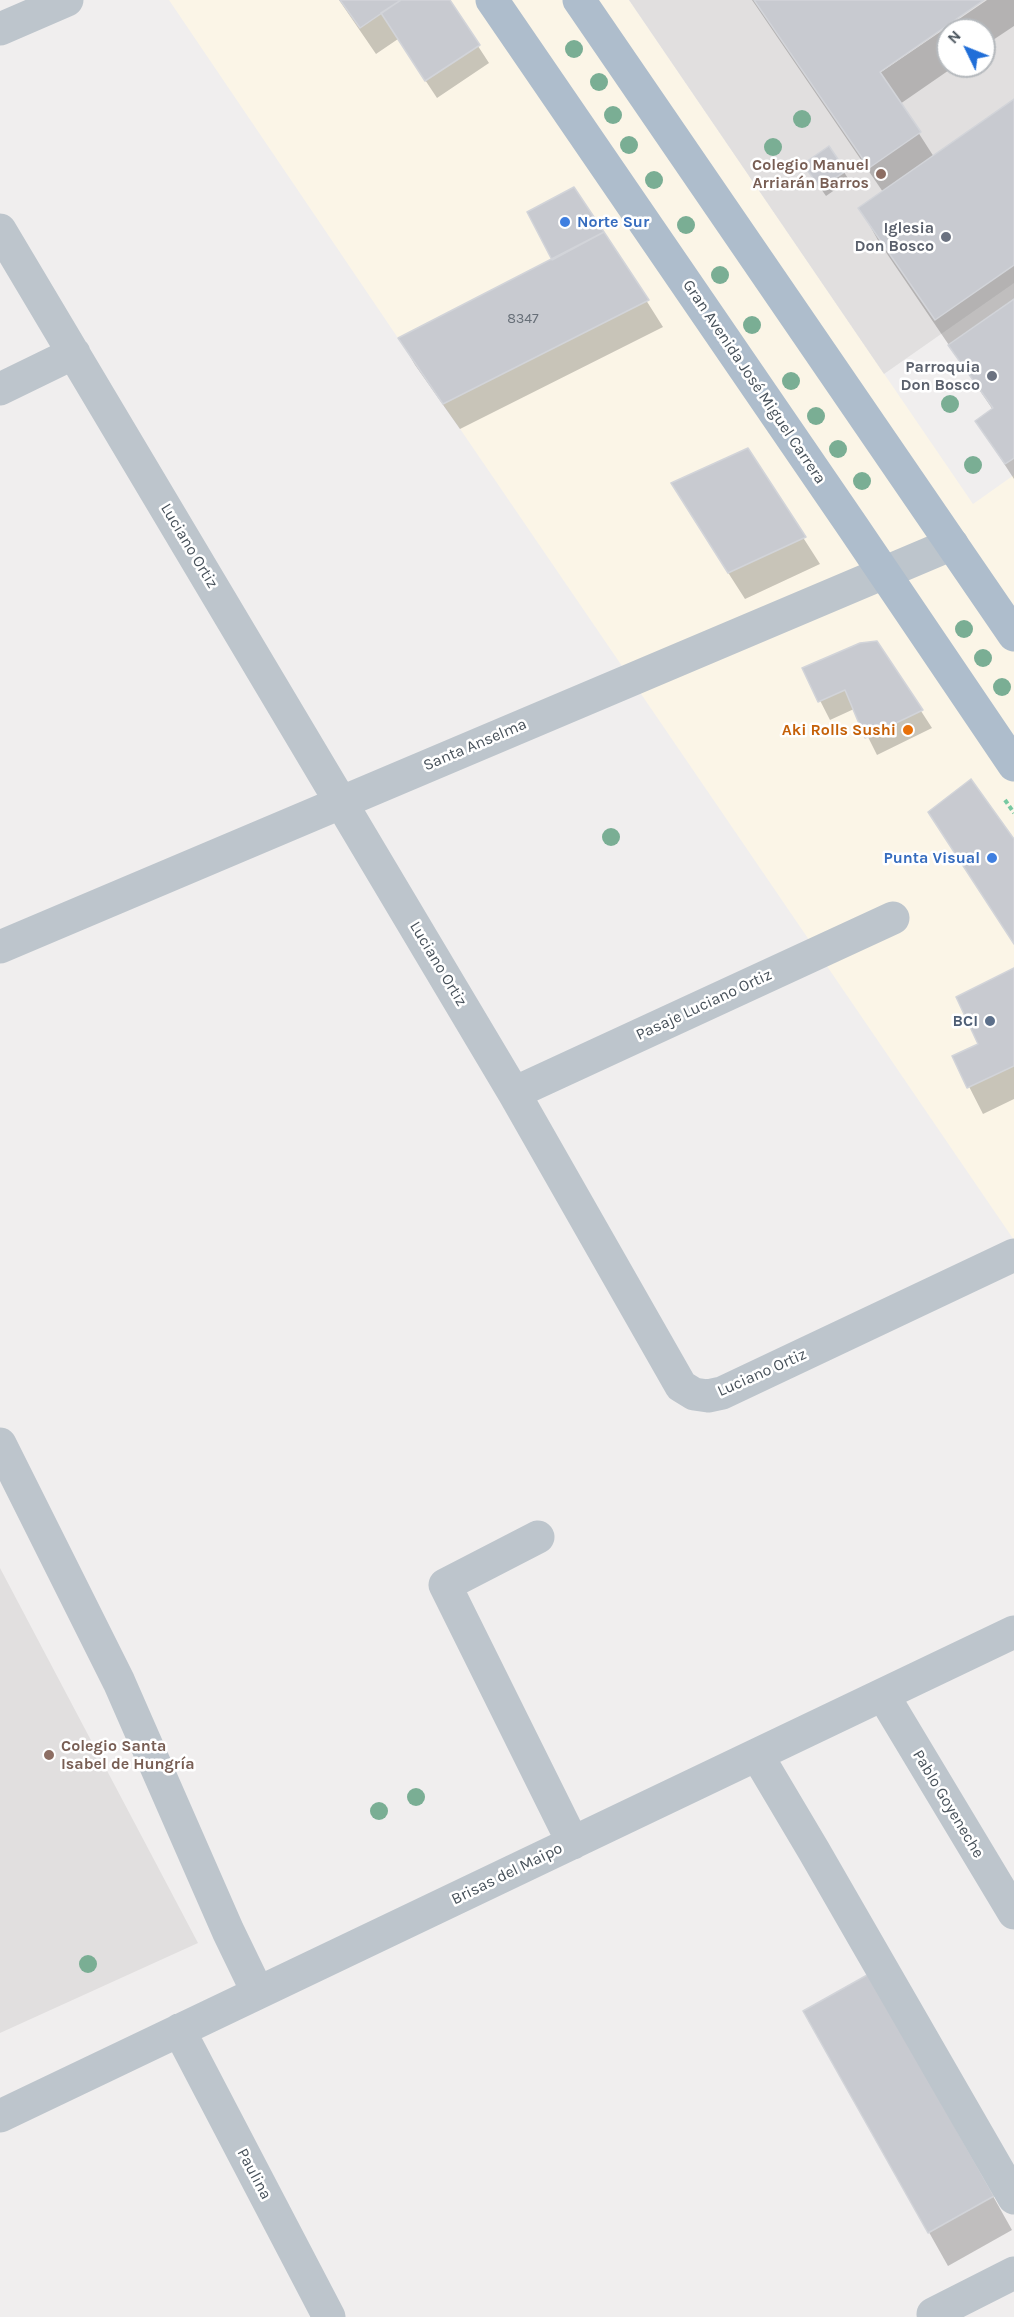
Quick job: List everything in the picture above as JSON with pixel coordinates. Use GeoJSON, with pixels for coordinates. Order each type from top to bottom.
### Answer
{"type":"FeatureCollection","features":[{"type":"Feature","properties":{"kind":"main road","name":"Gran Avenida José Miguel Carrera"},"geometry":{"type":"LineString","coordinates":[[492,0],[1011,753]]}},
{"type":"Feature","properties":{"kind":"main road"},"geometry":{"type":"LineString","coordinates":[[579,0],[1014,635]]}},
{"type":"Feature","properties":{"kind":"street"},"geometry":{"type":"LineString","coordinates":[[0,29],[67,0]]}},
{"type":"Feature","properties":{"kind":"street","name":"Luciano Ortiz"},"geometry":{"type":"LineString","coordinates":[[0,230],[514,1093],[681,1386],[694,1394],[708,1396],[722,1393],[1014,1255]]}},
{"type":"Feature","properties":{"kind":"street"},"geometry":{"type":"LineString","coordinates":[[0,389],[74,353]]}},
{"type":"Feature","properties":{"kind":"street","name":"Santa Anselma"},"geometry":{"type":"LineString","coordinates":[[0,947],[952,544]]}},
{"type":"Feature","properties":{"kind":"street","name":"Pasaje Luciano Ortiz"},"geometry":{"type":"LineString","coordinates":[[514,1093],[893,918]]}},
{"type":"Feature","properties":{"kind":"street"},"geometry":{"type":"LineString","coordinates":[[0,1444],[119,1683],[228,1931],[258,1993]]}},
{"type":"Feature","properties":{"kind":"street"},"geometry":{"type":"LineString","coordinates":[[538,1537],[445,1585],[573,1843]]}},
{"type":"Feature","properties":{"kind":"street","name":"Brisas del Maipo"},"geometry":{"type":"LineString","coordinates":[[0,2116],[1014,1632]]}},
{"type":"Feature","properties":{"kind":"street","name":"Pablo Goyeneche"},"geometry":{"type":"LineString","coordinates":[[883,1695],[1014,1912]]}},
{"type":"Feature","properties":{"kind":"street"},"geometry":{"type":"LineString","coordinates":[[757,1755],[1014,2198]]}},
{"type":"Feature","properties":{"kind":"street","name":"Paulina"},"geometry":{"type":"LineString","coordinates":[[179,2030],[329,2317]]}},
{"type":"Feature","properties":{"kind":"street"},"geometry":{"type":"LineString","coordinates":[[933,2314],[1014,2273]]}},
{"type":"Feature","properties":{"kind":"shaded area"},"geometry":{"type":"Polygon","coordinates":[[[169,0],[629,0],[973,504],[1014,475],[1014,1240],[398,338],[169,0]]]}},
{"type":"Feature","properties":{"kind":"shaded area","name":"Colegio Manuel Arriarán Barros"},"geometry":{"type":"Polygon","coordinates":[[[629,0],[1014,0],[1014,283],[884,374],[629,0]]]}},
{"type":"Feature","properties":{"kind":"shaded area","name":"Colegio Santa Isabel de Hungría"},"geometry":{"type":"Polygon","coordinates":[[[0,1568],[198,1943],[0,2033],[0,1568]]]}},
{"type":"Feature","properties":{"kind":"building"},"geometry":{"type":"Polygon","coordinates":[[[340,0],[401,0],[360,28],[340,0]]]}},
{"type":"Feature","properties":{"kind":"building"},"geometry":{"type":"Polygon","coordinates":[[[401,0],[450,0],[480,45],[425,81],[381,13],[401,0]]]}},
{"type":"Feature","properties":{"kind":"building"},"geometry":{"type":"Polygon","coordinates":[[[754,0],[984,0],[958,18],[936,18],[936,33],[880,72],[921,132],[869,168],[754,0]]]}},
{"type":"Feature","properties":{"kind":"building","name":"Iglesia Don Bosco"},"geometry":{"type":"Polygon","coordinates":[[[1014,99],[1014,265],[935,320],[858,208],[1014,99]]]}},
{"type":"Feature","properties":{"kind":"building"},"geometry":{"type":"Polygon","coordinates":[[[829,146],[846,171],[820,188],[803,164],[829,146]]]}},
{"type":"Feature","properties":{"kind":"building","name":"Norte Sur"},"geometry":{"type":"Polygon","coordinates":[[[574,187],[604,232],[552,260],[527,212],[574,187]]]}},
{"type":"Feature","properties":{"kind":"building"},"geometry":{"type":"Polygon","coordinates":[[[604,232],[649,300],[443,404],[398,338],[604,232]]]}},
{"type":"Feature","properties":{"kind":"building","name":"Parroquia Don Bosco"},"geometry":{"type":"Polygon","coordinates":[[[1014,299],[1014,458],[1005,464],[975,421],[993,408],[948,345],[1014,299]]]}},
{"type":"Feature","properties":{"kind":"building"},"geometry":{"type":"Polygon","coordinates":[[[748,448],[806,537],[728,573],[671,483],[748,448]]]}},
{"type":"Feature","properties":{"kind":"building"},"geometry":{"type":"Polygon","coordinates":[[[877,641],[923,710],[865,738],[845,690],[818,702],[802,668],[860,643],[877,641]]]}},
{"type":"Feature","properties":{"kind":"building"},"geometry":{"type":"Polygon","coordinates":[[[971,779],[1014,839],[1014,944],[928,812],[971,779]]]}},
{"type":"Feature","properties":{"kind":"building","name":"BCI"},"geometry":{"type":"Polygon","coordinates":[[[1014,968],[1014,1066],[967,1088],[952,1056],[978,1044],[956,997],[1014,968]]]}},
{"type":"Feature","properties":{"kind":"building"},"geometry":{"type":"Polygon","coordinates":[[[869,1974],[994,2196],[928,2233],[803,2011],[869,1974]]]}},
{"type":"Feature","properties":{"kind":"place","name":"Colegio Manuel Arriarán Barros"},"geometry":{"type":"Point","coordinates":[881,174]}},
{"type":"Feature","properties":{"kind":"place","name":"Norte Sur"},"geometry":{"type":"Point","coordinates":[565,222]}},
{"type":"Feature","properties":{"kind":"place","name":"Iglesia Don Bosco"},"geometry":{"type":"Point","coordinates":[946,237]}},
{"type":"Feature","properties":{"kind":"place","name":"Parroquia Don Bosco"},"geometry":{"type":"Point","coordinates":[992,376]}},
{"type":"Feature","properties":{"kind":"place","name":"Aki Rolls Sushi"},"geometry":{"type":"Point","coordinates":[908,730]}},
{"type":"Feature","properties":{"kind":"place","name":"Punta Visual"},"geometry":{"type":"Point","coordinates":[992,858]}},
{"type":"Feature","properties":{"kind":"place","name":"BCI"},"geometry":{"type":"Point","coordinates":[990,1021]}},
{"type":"Feature","properties":{"kind":"place","name":"Colegio Santa Isabel de Hungría"},"geometry":{"type":"Point","coordinates":[49,1755]}}]}
